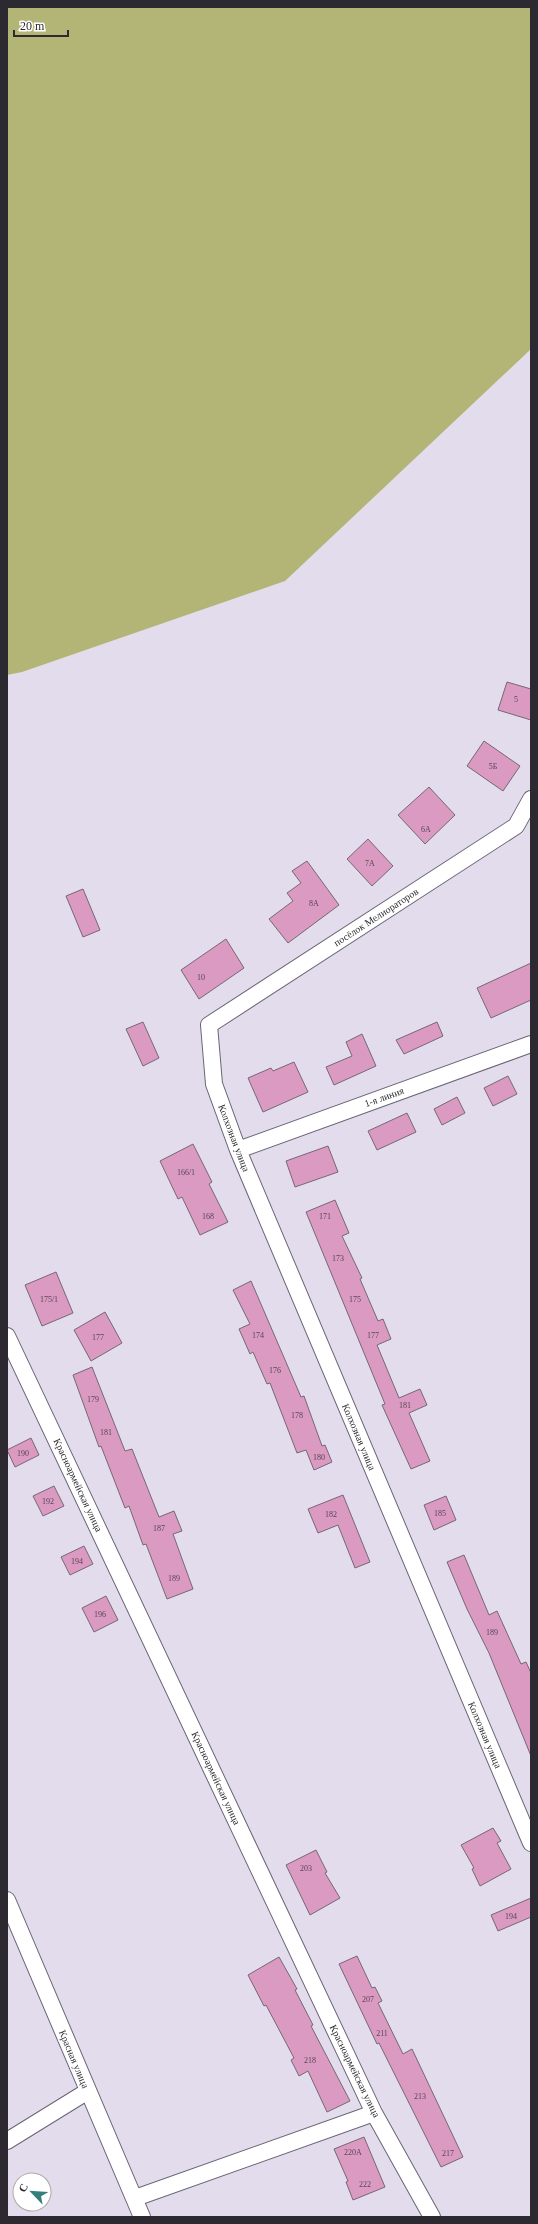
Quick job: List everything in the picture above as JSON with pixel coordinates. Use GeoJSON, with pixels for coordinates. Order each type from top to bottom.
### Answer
{"type":"FeatureCollection","features":[{"type":"Feature","properties":{"kind":"street","name":"посёлок Мелиораторов"},"geometry":{"type":"LineString","coordinates":[[209,1025],[516,826],[531,799]]}},
{"type":"Feature","properties":{"kind":"street","name":"Колхозная улица"},"geometry":{"type":"LineString","coordinates":[[209,1025],[214,1084],[238,1150],[531,1843]]}},
{"type":"Feature","properties":{"kind":"street","name":"1-я линия"},"geometry":{"type":"LineString","coordinates":[[238,1150],[531,1044]]}},
{"type":"Feature","properties":{"kind":"street","name":"Красноармейская улица"},"geometry":{"type":"LineString","coordinates":[[7,1336],[374,2113],[432,2217]]}},
{"type":"Feature","properties":{"kind":"street","name":"Красная улица"},"geometry":{"type":"LineString","coordinates":[[7,1900],[142,2217]]}},
{"type":"Feature","properties":{"kind":"street"},"geometry":{"type":"LineString","coordinates":[[7,2141],[88,2091]]}},
{"type":"Feature","properties":{"kind":"street"},"geometry":{"type":"LineString","coordinates":[[135,2198],[374,2113]]}},
{"type":"Feature","properties":{"kind":"green space"},"geometry":{"type":"Polygon","coordinates":[[[7,7],[531,7],[531,349],[285,581],[22,672],[7,675],[7,7]]]}},
{"type":"Feature","properties":{"kind":"building"},"geometry":{"type":"Polygon","coordinates":[[[507,682],[531,689],[531,720],[498,710],[507,682]]]}},
{"type":"Feature","properties":{"kind":"building"},"geometry":{"type":"Polygon","coordinates":[[[484,741],[520,766],[503,791],[467,766],[484,741]]]}},
{"type":"Feature","properties":{"kind":"building"},"geometry":{"type":"Polygon","coordinates":[[[429,787],[455,815],[425,844],[398,815],[429,787]]]}},
{"type":"Feature","properties":{"kind":"building"},"geometry":{"type":"Polygon","coordinates":[[[368,839],[393,866],[372,886],[347,859],[368,839]]]}},
{"type":"Feature","properties":{"kind":"building"},"geometry":{"type":"Polygon","coordinates":[[[307,861],[339,905],[288,943],[269,919],[293,901],[287,893],[301,883],[292,871],[307,861]]]}},
{"type":"Feature","properties":{"kind":"building"},"geometry":{"type":"Polygon","coordinates":[[[83,889],[100,930],[83,937],[66,896],[83,889]]]}},
{"type":"Feature","properties":{"kind":"building"},"geometry":{"type":"Polygon","coordinates":[[[226,939],[244,968],[199,999],[181,970],[226,939]]]}},
{"type":"Feature","properties":{"kind":"building"},"geometry":{"type":"Polygon","coordinates":[[[531,963],[531,1000],[491,1018],[477,988],[531,963]]]}},
{"type":"Feature","properties":{"kind":"building"},"geometry":{"type":"Polygon","coordinates":[[[143,1022],[159,1058],[143,1066],[126,1029],[143,1022]]]}},
{"type":"Feature","properties":{"kind":"building"},"geometry":{"type":"Polygon","coordinates":[[[437,1022],[443,1036],[404,1054],[396,1040],[437,1022]]]}},
{"type":"Feature","properties":{"kind":"building"},"geometry":{"type":"Polygon","coordinates":[[[362,1034],[376,1066],[334,1085],[326,1067],[352,1056],[346,1042],[362,1034]]]}},
{"type":"Feature","properties":{"kind":"building"},"geometry":{"type":"Polygon","coordinates":[[[294,1062],[308,1092],[263,1112],[248,1078],[271,1068],[273,1071],[294,1062]]]}},
{"type":"Feature","properties":{"kind":"building"},"geometry":{"type":"Polygon","coordinates":[[[508,1076],[517,1094],[493,1106],[484,1088],[508,1076]]]}},
{"type":"Feature","properties":{"kind":"building"},"geometry":{"type":"Polygon","coordinates":[[[457,1097],[465,1113],[442,1125],[434,1109],[457,1097]]]}},
{"type":"Feature","properties":{"kind":"building"},"geometry":{"type":"Polygon","coordinates":[[[407,1113],[416,1132],[377,1150],[368,1131],[407,1113]]]}},
{"type":"Feature","properties":{"kind":"building"},"geometry":{"type":"Polygon","coordinates":[[[193,1144],[212,1182],[209,1184],[228,1222],[200,1235],[182,1197],[178,1199],[160,1161],[193,1144]]]}},
{"type":"Feature","properties":{"kind":"building"},"geometry":{"type":"Polygon","coordinates":[[[328,1146],[338,1172],[295,1187],[286,1161],[328,1146]]]}},
{"type":"Feature","properties":{"kind":"building"},"geometry":{"type":"Polygon","coordinates":[[[335,1200],[349,1233],[342,1236],[362,1278],[360,1279],[378,1321],[383,1319],[391,1339],[377,1345],[399,1398],[420,1389],[427,1405],[409,1413],[430,1461],[411,1469],[382,1405],[385,1404],[306,1212],[335,1200]]]}},
{"type":"Feature","properties":{"kind":"building"},"geometry":{"type":"Polygon","coordinates":[[[56,1272],[73,1313],[42,1326],[25,1285],[56,1272]]]}},
{"type":"Feature","properties":{"kind":"building"},"geometry":{"type":"Polygon","coordinates":[[[251,1281],[301,1397],[304,1396],[322,1446],[325,1445],[332,1462],[314,1470],[306,1450],[297,1453],[270,1383],[267,1384],[253,1352],[250,1354],[239,1329],[250,1324],[233,1290],[251,1281]]]}},
{"type":"Feature","properties":{"kind":"building"},"geometry":{"type":"Polygon","coordinates":[[[105,1312],[122,1343],[91,1361],[74,1330],[105,1312]]]}},
{"type":"Feature","properties":{"kind":"building"},"geometry":{"type":"Polygon","coordinates":[[[92,1367],[125,1451],[132,1449],[159,1517],[174,1511],[182,1531],[173,1534],[193,1589],[167,1599],[146,1544],[143,1545],[129,1506],[125,1508],[101,1446],[99,1447],[73,1375],[92,1367]]]}},
{"type":"Feature","properties":{"kind":"building"},"geometry":{"type":"Polygon","coordinates":[[[31,1438],[39,1455],[15,1467],[7,1450],[31,1438]]]}},
{"type":"Feature","properties":{"kind":"building"},"geometry":{"type":"Polygon","coordinates":[[[54,1486],[64,1506],[43,1516],[33,1496],[54,1486]]]}},
{"type":"Feature","properties":{"kind":"building"},"geometry":{"type":"Polygon","coordinates":[[[343,1495],[370,1562],[355,1568],[338,1525],[318,1533],[308,1509],[343,1495]]]}},
{"type":"Feature","properties":{"kind":"building"},"geometry":{"type":"Polygon","coordinates":[[[446,1496],[456,1520],[434,1530],[424,1505],[446,1496]]]}},
{"type":"Feature","properties":{"kind":"building"},"geometry":{"type":"Polygon","coordinates":[[[84,1546],[93,1564],[70,1575],[61,1557],[84,1546]]]}},
{"type":"Feature","properties":{"kind":"building"},"geometry":{"type":"Polygon","coordinates":[[[464,1555],[489,1615],[497,1611],[521,1664],[526,1662],[531,1673],[531,1756],[489,1653],[467,1609],[447,1562],[464,1555]]]}},
{"type":"Feature","properties":{"kind":"building"},"geometry":{"type":"Polygon","coordinates":[[[106,1596],[118,1620],[94,1632],[82,1608],[106,1596]]]}},
{"type":"Feature","properties":{"kind":"building"},"geometry":{"type":"Polygon","coordinates":[[[493,1828],[501,1841],[497,1843],[511,1869],[480,1886],[472,1869],[474,1868],[461,1845],[493,1828]]]}},
{"type":"Feature","properties":{"kind":"building"},"geometry":{"type":"Polygon","coordinates":[[[316,1850],[327,1872],[325,1873],[340,1898],[310,1915],[286,1865],[316,1850]]]}},
{"type":"Feature","properties":{"kind":"building"},"geometry":{"type":"Polygon","coordinates":[[[531,1898],[531,1917],[498,1931],[491,1915],[531,1898]]]}},
{"type":"Feature","properties":{"kind":"building"},"geometry":{"type":"Polygon","coordinates":[[[357,1956],[372,1988],[375,1987],[382,2001],[378,2003],[403,2054],[412,2049],[463,2157],[441,2167],[379,2043],[377,2044],[339,1964],[357,1956]]]}},
{"type":"Feature","properties":{"kind":"building"},"geometry":{"type":"Polygon","coordinates":[[[279,1957],[297,1989],[295,1990],[313,2025],[311,2026],[350,2101],[327,2112],[308,2071],[299,2076],[291,2060],[294,2058],[266,2005],[264,2006],[248,1975],[279,1957]]]}},
{"type":"Feature","properties":{"kind":"building"},"geometry":{"type":"Polygon","coordinates":[[[364,2137],[385,2187],[353,2200],[346,2182],[348,2181],[334,2149],[364,2137]]]}}]}
